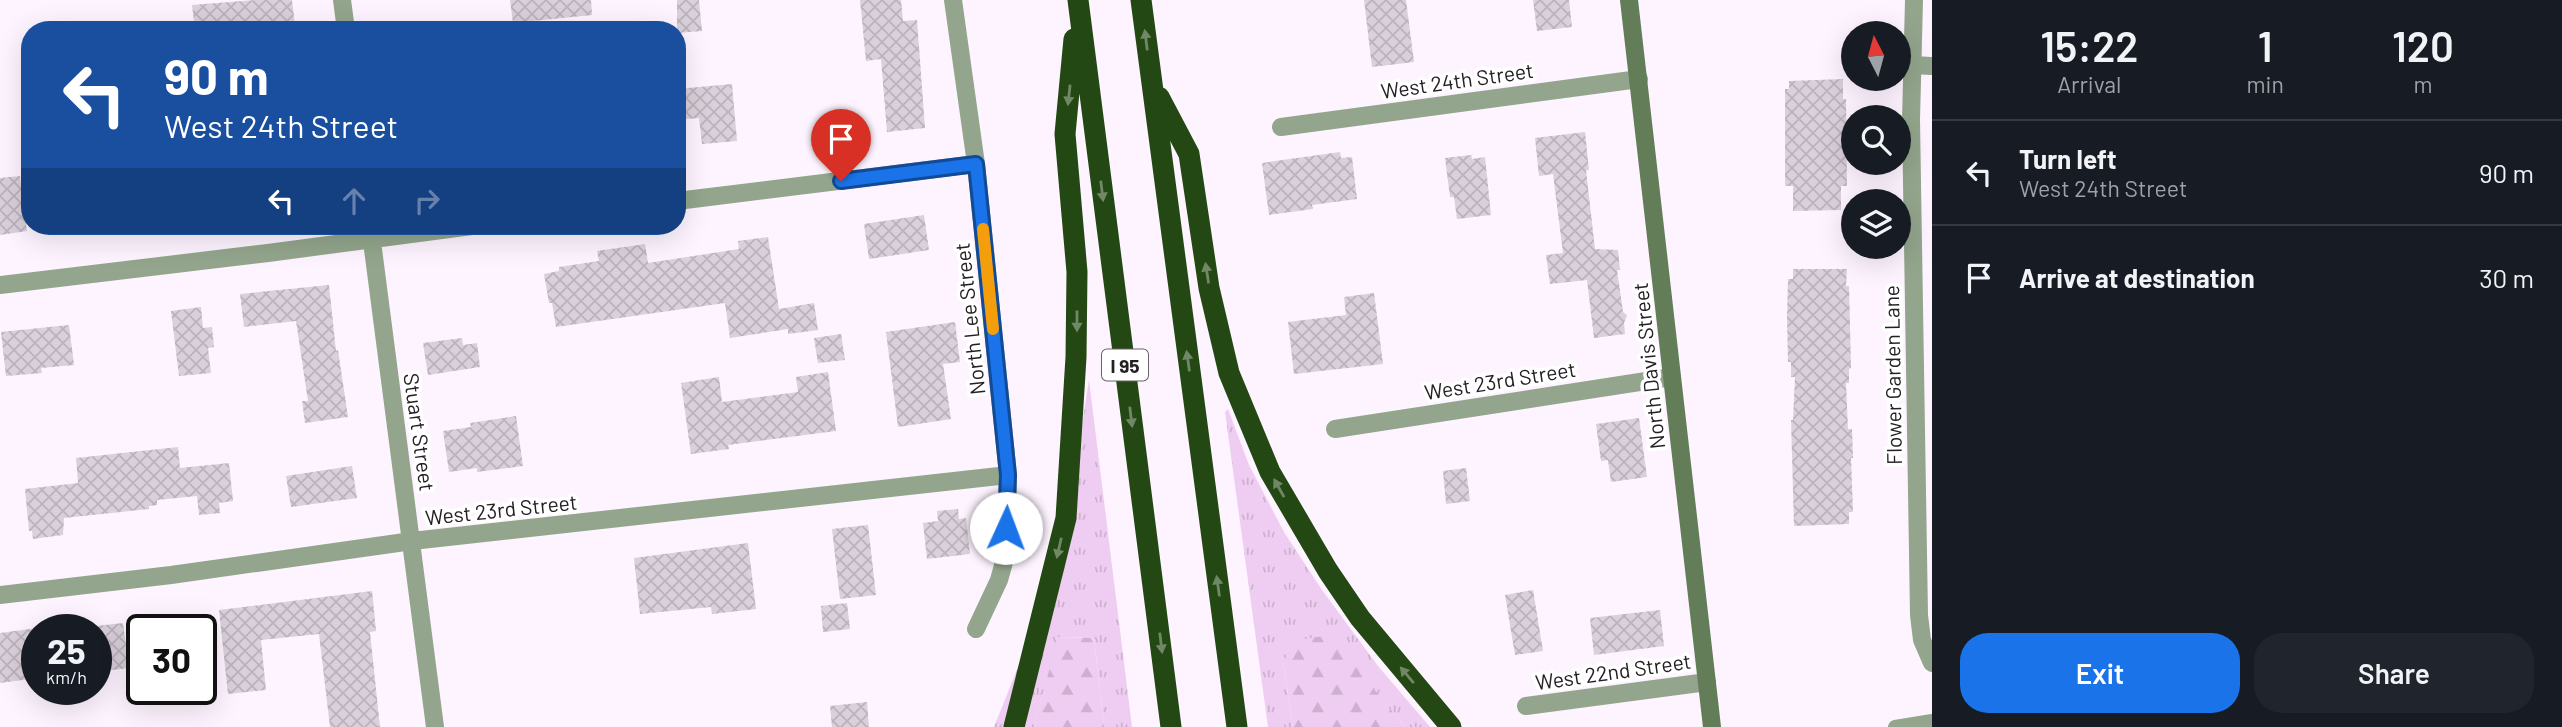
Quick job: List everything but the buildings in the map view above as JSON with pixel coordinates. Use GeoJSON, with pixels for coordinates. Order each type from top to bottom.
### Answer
{"type":"FeatureCollection","features":[{"type":"Feature","properties":{"kind":"highway"},"geometry":{"type":"LineString","coordinates":[[1141,0],[1237,727]]}},
{"type":"Feature","properties":{"kind":"highway"},"geometry":{"type":"LineString","coordinates":[[1014,727],[1066,518],[1076,357],[1077,272],[1065,134],[1078,1]]}},
{"type":"Feature","properties":{"kind":"highway","name":"I 95"},"geometry":{"type":"LineString","coordinates":[[1078,1],[1171,727]]}},
{"type":"Feature","properties":{"kind":"highway"},"geometry":{"type":"LineString","coordinates":[[1151,81],[1189,154],[1209,288],[1228,373],[1270,472],[1328,571],[1360,618],[1451,727]]}},
{"type":"Feature","properties":{"kind":"street"},"geometry":{"type":"LineString","coordinates":[[342,0],[344,21]]}},
{"type":"Feature","properties":{"kind":"street","name":"North Lee Street"},"geometry":{"type":"LineString","coordinates":[[953,0],[976,164],[1008,475],[1006,555],[999,580],[976,629]]}},
{"type":"Feature","properties":{"kind":"street","name":"North Davis Street"},"geometry":{"type":"LineString","coordinates":[[1629,0],[1712,727]]}},
{"type":"Feature","properties":{"kind":"street","name":"Flower Garden Lane"},"geometry":{"type":"LineString","coordinates":[[1914,0],[1911,120],[1919,615],[1922,640],[1932,663]]}},
{"type":"Feature","properties":{"kind":"street"},"geometry":{"type":"LineString","coordinates":[[1912,65],[1932,66]]}},
{"type":"Feature","properties":{"kind":"street","name":"West 24th Street"},"geometry":{"type":"LineString","coordinates":[[1281,127],[1639,79]]}},
{"type":"Feature","properties":{"kind":"street"},"geometry":{"type":"LineString","coordinates":[[686,200],[976,164]]}},
{"type":"Feature","properties":{"kind":"street"},"geometry":{"type":"LineString","coordinates":[[0,285],[268,253],[356,235]]}},
{"type":"Feature","properties":{"kind":"street","name":"Stuart Street"},"geometry":{"type":"LineString","coordinates":[[371,235],[435,727]]}},
{"type":"Feature","properties":{"kind":"street","name":"West 23rd Street"},"geometry":{"type":"LineString","coordinates":[[1335,429],[1672,377]]}},
{"type":"Feature","properties":{"kind":"street","name":"West 23rd Street"},"geometry":{"type":"LineString","coordinates":[[0,595],[185,573],[412,541],[1008,475]]}},
{"type":"Feature","properties":{"kind":"street","name":"West 22nd Street"},"geometry":{"type":"LineString","coordinates":[[1526,706],[1707,682]]}},
{"type":"Feature","properties":{"kind":"lane"},"geometry":{"type":"LineString","coordinates":[[1895,727],[1931,724]]}},
{"type":"Feature","properties":{"kind":"green space"},"geometry":{"type":"Polygon","coordinates":[[[1089,380],[1132,727],[1104,727],[1094,638],[1059,637],[1034,727],[994,727],[1028,642],[1070,502],[1089,380]]]}},
{"type":"Feature","properties":{"kind":"green space"},"geometry":{"type":"Polygon","coordinates":[[[1228,409],[1249,465],[1284,532],[1322,590],[1378,666],[1430,727],[1406,727],[1397,718],[1283,662],[1293,727],[1268,727],[1225,412],[1228,409]]]}},
{"type":"Feature","properties":{"kind":"green space"},"geometry":{"type":"Polygon","coordinates":[[[1331,635],[1406,727],[1293,727],[1283,662],[1297,640],[1331,635]]]}},
{"type":"Feature","properties":{"kind":"green space"},"geometry":{"type":"Polygon","coordinates":[[[1058,637],[1094,638],[1104,727],[1034,727],[1058,637]]]}},
{"type":"Feature","properties":{"kind":"slow traffic"},"geometry":{"type":"LineString","coordinates":[[983,229],[993,329]]}},
{"type":"Feature","properties":{"kind":"route"},"geometry":{"type":"LineString","coordinates":[[841,181],[976,164],[1008,475],[1006,528]]}}]}
